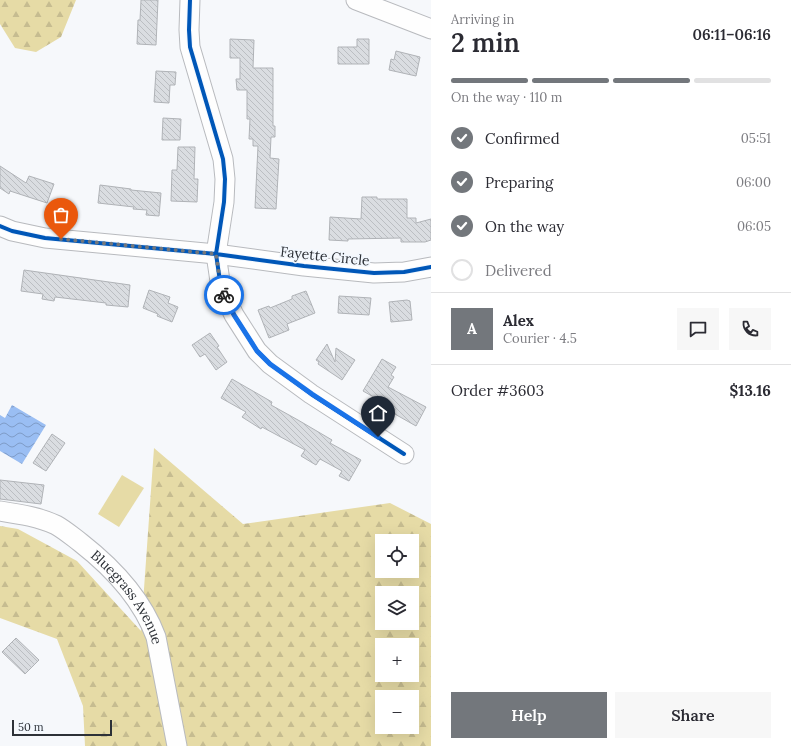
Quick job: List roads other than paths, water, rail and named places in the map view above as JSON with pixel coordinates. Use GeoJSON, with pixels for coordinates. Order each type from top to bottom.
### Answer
{"type":"FeatureCollection","features":[{"type":"Feature","properties":{"kind":"street"},"geometry":{"type":"LineString","coordinates":[[190,0],[190,47],[212,118],[224,166],[224,202],[216,254],[221,288],[234,315],[257,351],[270,364],[312,394],[404,454]]}},
{"type":"Feature","properties":{"kind":"street"},"geometry":{"type":"LineString","coordinates":[[356,0],[431,29]]}},
{"type":"Feature","properties":{"kind":"street","name":"Fayette Circle"},"geometry":{"type":"LineString","coordinates":[[0,226],[12,231],[45,238],[216,254],[304,266],[374,273],[404,272],[431,267]]}},
{"type":"Feature","properties":{"kind":"street","name":"Bluegrass Avenue"},"geometry":{"type":"LineString","coordinates":[[0,512],[24,515],[56,525],[92,552],[114,571],[136,599],[151,624],[156,637],[177,746]]}},
{"type":"Feature","properties":{"kind":"water"},"geometry":{"type":"Polygon","coordinates":[[[12,405],[46,425],[22,464],[0,451],[0,415],[5,418],[12,405]]]}}]}
